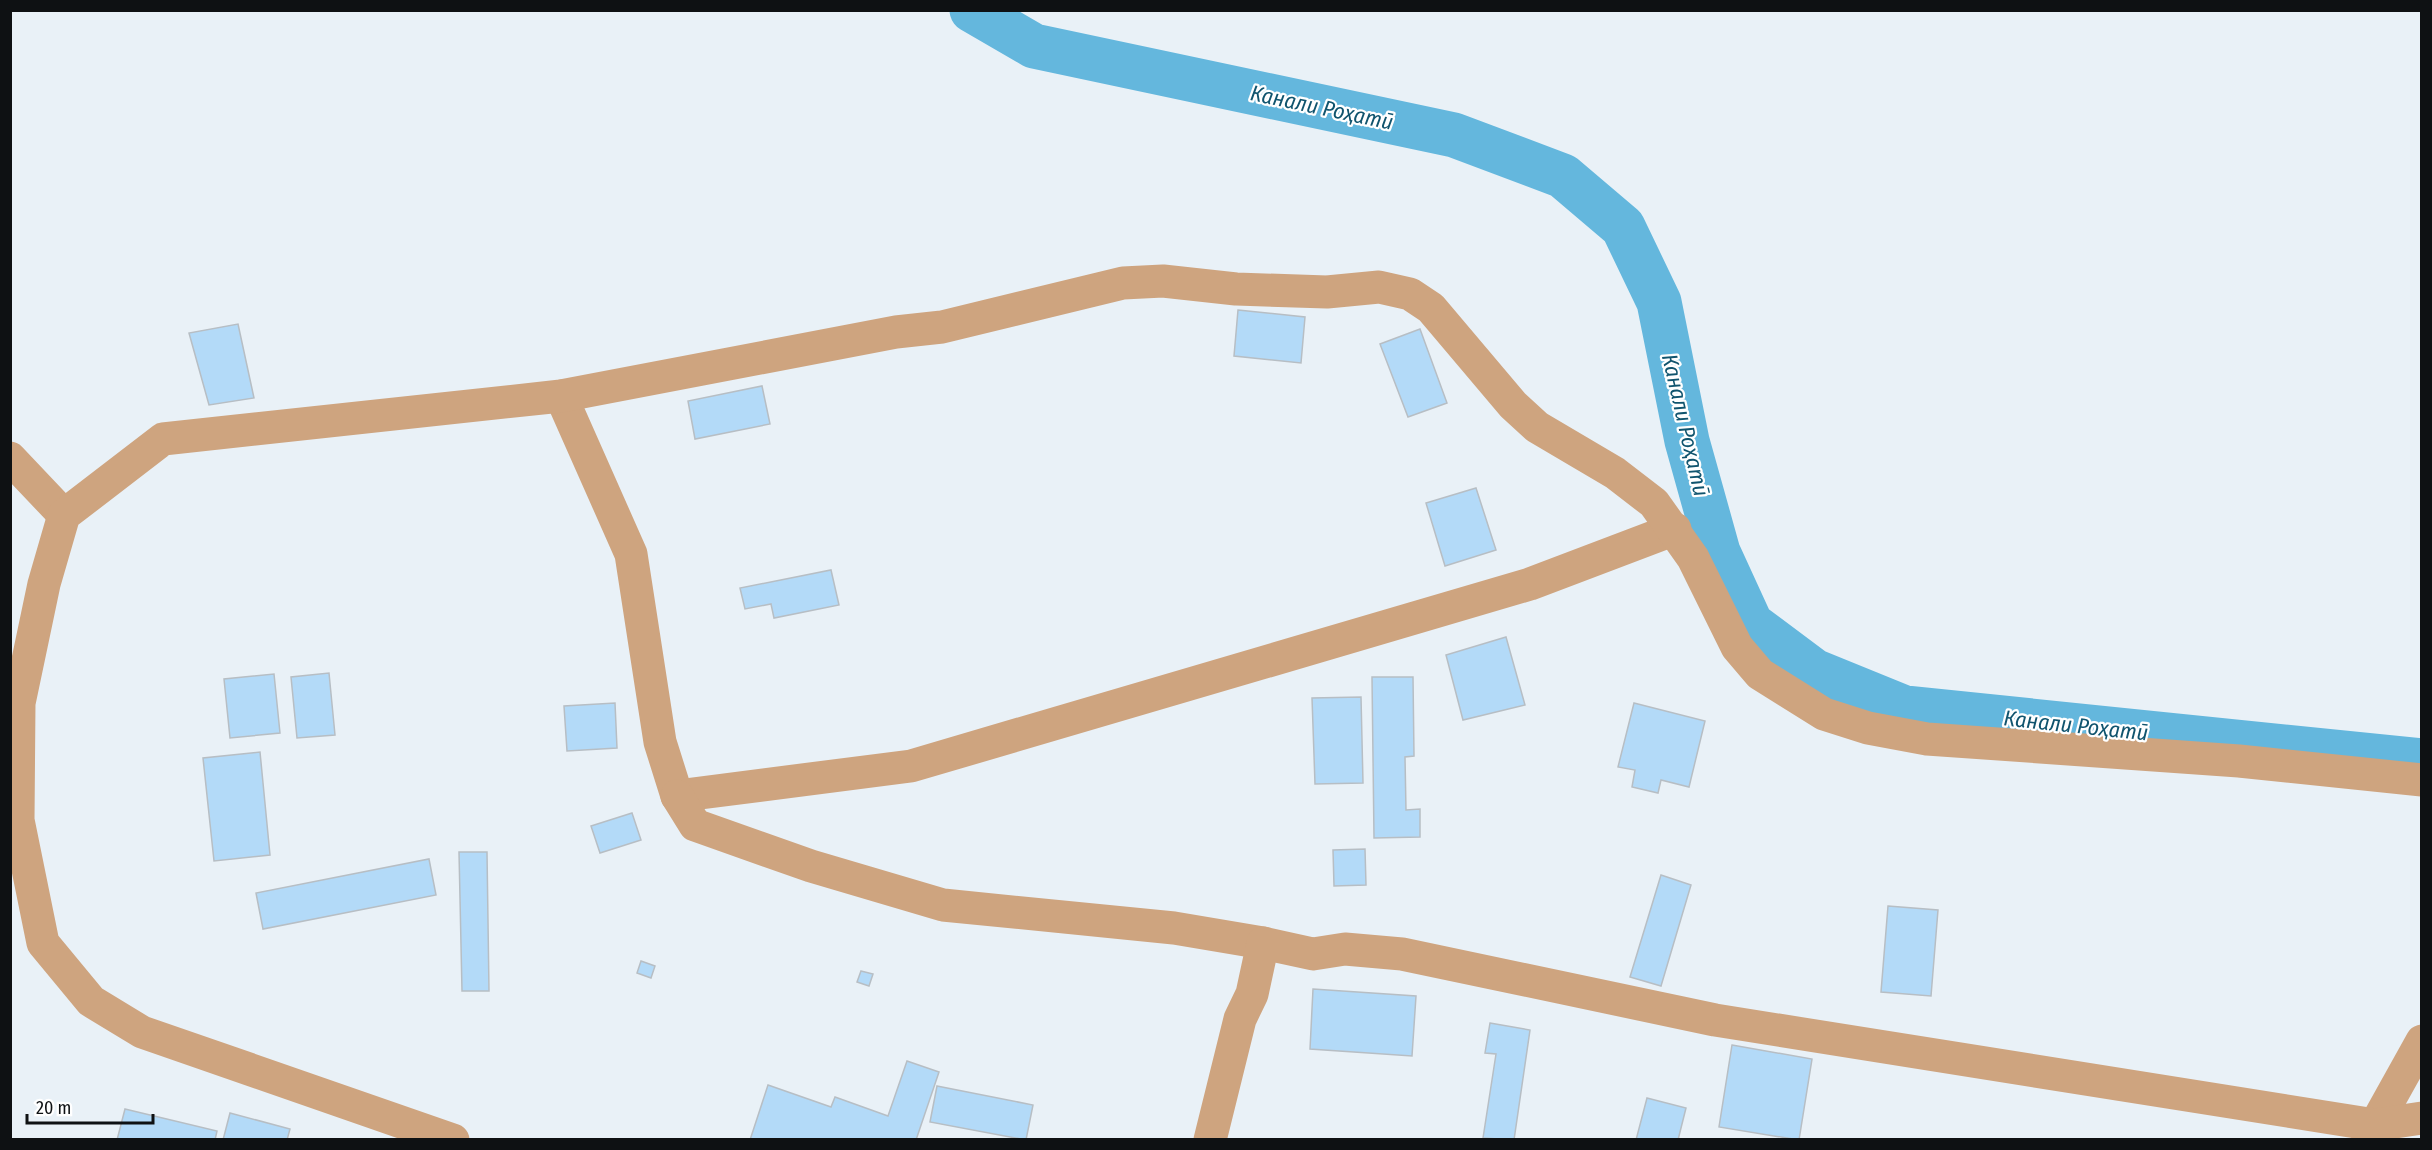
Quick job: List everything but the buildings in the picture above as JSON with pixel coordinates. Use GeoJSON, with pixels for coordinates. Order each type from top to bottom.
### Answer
{"type":"FeatureCollection","features":[{"type":"Feature","properties":{"kind":"street"},"geometry":{"type":"LineString","coordinates":[[453,1140],[142,1032],[91,1000],[43,943],[18,819],[19,703],[44,584],[64,515],[163,439],[561,396],[896,332],[942,327],[1123,283],[1163,281],[1236,289],[1326,292],[1379,287],[1410,294],[1431,308],[1513,405],[1538,428],[1615,473],[1654,503],[1675,529],[1693,558],[1737,647],[1760,674],[1824,714],[1868,729],[1927,739],[2239,761],[2421,780]]}},
{"type":"Feature","properties":{"kind":"street"},"geometry":{"type":"LineString","coordinates":[[561,396],[631,554],[660,742],[677,796],[695,825],[811,866],[943,905],[1206,932],[1313,954],[1345,949],[1402,954],[1715,1020],[2371,1132],[2421,1118]]}},
{"type":"Feature","properties":{"kind":"street"},"geometry":{"type":"LineString","coordinates":[[10,458],[64,515]]}},
{"type":"Feature","properties":{"kind":"street"},"geometry":{"type":"LineString","coordinates":[[677,796],[911,766],[1530,584],[1675,529]]}},
{"type":"Feature","properties":{"kind":"street"},"geometry":{"type":"LineString","coordinates":[[1210,1140],[1240,1019],[1252,994],[1263,943]]}},
{"type":"Feature","properties":{"kind":"street"},"geometry":{"type":"LineString","coordinates":[[2371,1132],[2421,1041]]}},
{"type":"Feature","properties":{"kind":"waterway","name":"Канали Роҳатӣ"},"geometry":{"type":"LineString","coordinates":[[972,10],[1034,46],[1454,135],[1563,176],[1623,227],[1659,302],[1687,441],[1718,552],[1751,624],[1814,671],[1905,708],[2422,761]]}}]}
